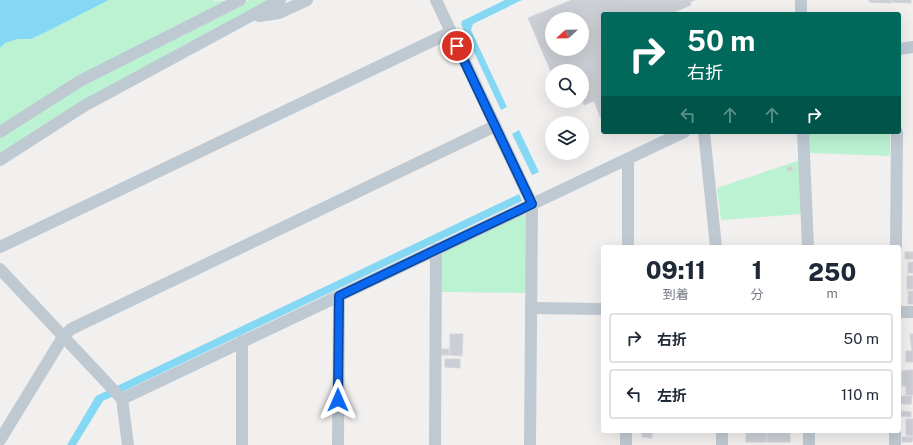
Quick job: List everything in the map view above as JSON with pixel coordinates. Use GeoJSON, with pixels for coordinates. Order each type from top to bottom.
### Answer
{"type":"FeatureCollection","features":[{"type":"Feature","properties":{"kind":"street"},"geometry":{"type":"LineString","coordinates":[[0,132],[80,81],[240,0]]}},
{"type":"Feature","properties":{"kind":"street"},"geometry":{"type":"LineString","coordinates":[[0,160],[84,106],[280,0]]}},
{"type":"Feature","properties":{"kind":"street"},"geometry":{"type":"LineString","coordinates":[[250,16],[279,13],[307,0]]}},
{"type":"Feature","properties":{"kind":"street"},"geometry":{"type":"LineString","coordinates":[[436,0],[532,204],[530,445]]}},
{"type":"Feature","properties":{"kind":"street"},"geometry":{"type":"LineString","coordinates":[[801,0],[801,12]]}},
{"type":"Feature","properties":{"kind":"street"},"geometry":{"type":"LineString","coordinates":[[0,247],[451,32]]}},
{"type":"Feature","properties":{"kind":"street"},"geometry":{"type":"LineString","coordinates":[[901,49],[913,47]]}},
{"type":"Feature","properties":{"kind":"street"},"geometry":{"type":"LineString","coordinates":[[0,440],[63,337],[71,329],[495,126]]}},
{"type":"Feature","properties":{"kind":"street"},"geometry":{"type":"LineString","coordinates":[[120,397],[339,296],[680,134]]}},
{"type":"Feature","properties":{"kind":"street"},"geometry":{"type":"LineString","coordinates":[[704,134],[716,245]]}},
{"type":"Feature","properties":{"kind":"street"},"geometry":{"type":"LineString","coordinates":[[804,134],[808,245]]}},
{"type":"Feature","properties":{"kind":"street"},"geometry":{"type":"LineString","coordinates":[[896,245],[897,134]]}},
{"type":"Feature","properties":{"kind":"street"},"geometry":{"type":"LineString","coordinates":[[628,159],[628,245]]}},
{"type":"Feature","properties":{"kind":"street"},"geometry":{"type":"LineString","coordinates":[[435,445],[436,249]]}},
{"type":"Feature","properties":{"kind":"street"},"geometry":{"type":"LineString","coordinates":[[0,269],[120,397],[128,445]]}},
{"type":"Feature","properties":{"kind":"street"},"geometry":{"type":"LineString","coordinates":[[338,445],[339,296]]}},
{"type":"Feature","properties":{"kind":"street"},"geometry":{"type":"LineString","coordinates":[[531,308],[601,309]]}},
{"type":"Feature","properties":{"kind":"street"},"geometry":{"type":"LineString","coordinates":[[901,312],[913,312]]}},
{"type":"Feature","properties":{"kind":"street"},"geometry":{"type":"LineString","coordinates":[[242,341],[242,445]]}},
{"type":"Feature","properties":{"kind":"street"},"geometry":{"type":"LineString","coordinates":[[626,433],[626,445]]}},
{"type":"Feature","properties":{"kind":"street"},"geometry":{"type":"LineString","coordinates":[[722,433],[722,445]]}},
{"type":"Feature","properties":{"kind":"street"},"geometry":{"type":"LineString","coordinates":[[809,433],[809,445]]}},
{"type":"Feature","properties":{"kind":"street"},"geometry":{"type":"LineString","coordinates":[[895,433],[895,445]]}},
{"type":"Feature","properties":{"kind":"green space"},"geometry":{"type":"Polygon","coordinates":[[[109,0],[231,0],[0,126],[0,48],[5,43],[18,39],[31,39],[109,0]]]}},
{"type":"Feature","properties":{"kind":"green space"},"geometry":{"type":"Polygon","coordinates":[[[249,0],[271,0],[0,155],[0,137],[90,81],[249,0]]]}},
{"type":"Feature","properties":{"kind":"green space"},"geometry":{"type":"Polygon","coordinates":[[[809,134],[890,134],[890,156],[809,153],[809,134]]]}},
{"type":"Feature","properties":{"kind":"green space"},"geometry":{"type":"Polygon","coordinates":[[[800,160],[801,214],[721,220],[717,188],[800,160]]]}},
{"type":"Feature","properties":{"kind":"green space"},"geometry":{"type":"Polygon","coordinates":[[[523,214],[527,217],[527,293],[441,292],[441,257],[444,252],[523,214]]]}},
{"type":"Feature","properties":{"kind":"water"},"geometry":{"type":"Polygon","coordinates":[[[0,0],[109,0],[31,39],[18,39],[5,43],[0,48],[0,0]]]}},
{"type":"Feature","properties":{"kind":"water"},"geometry":{"type":"Polygon","coordinates":[[[505,0],[522,0],[473,24],[471,30],[507,107],[501,110],[461,24],[462,21],[505,0]]]}},
{"type":"Feature","properties":{"kind":"water"},"geometry":{"type":"Polygon","coordinates":[[[519,130],[539,172],[532,175],[512,134],[519,130]]]}},
{"type":"Feature","properties":{"kind":"water"},"geometry":{"type":"Polygon","coordinates":[[[519,194],[522,201],[103,401],[76,445],[67,445],[96,396],[519,194]]]}},
{"type":"Feature","properties":{"kind":"building"},"geometry":{"type":"Polygon","coordinates":[[[572,0],[695,0],[690,2],[691,5],[675,12],[601,12],[601,119],[594,101],[589,103],[589,64],[548,64],[528,18],[572,0]]]}},
{"type":"Feature","properties":{"kind":"building"},"geometry":{"type":"Polygon","coordinates":[[[869,0],[891,0],[891,3],[869,2],[869,0]]]}},
{"type":"Feature","properties":{"kind":"building"},"geometry":{"type":"Polygon","coordinates":[[[892,0],[911,0],[911,3],[892,2],[892,0]]]}},
{"type":"Feature","properties":{"kind":"building"},"geometry":{"type":"Polygon","coordinates":[[[791,166],[793,170],[788,172],[787,168],[791,166]]]}},
{"type":"Feature","properties":{"kind":"building"},"geometry":{"type":"Polygon","coordinates":[[[905,252],[913,252],[913,259],[905,259],[905,252]]]}},
{"type":"Feature","properties":{"kind":"building"},"geometry":{"type":"Polygon","coordinates":[[[908,262],[913,262],[913,273],[908,273],[908,262]]]}},
{"type":"Feature","properties":{"kind":"building"},"geometry":{"type":"Polygon","coordinates":[[[907,276],[913,276],[913,289],[907,289],[907,276]]]}},
{"type":"Feature","properties":{"kind":"building"},"geometry":{"type":"Polygon","coordinates":[[[908,291],[913,291],[913,304],[908,304],[908,291]]]}},
{"type":"Feature","properties":{"kind":"building"},"geometry":{"type":"Polygon","coordinates":[[[450,334],[463,334],[462,356],[450,355],[450,334]]]}},
{"type":"Feature","properties":{"kind":"building"},"geometry":{"type":"Polygon","coordinates":[[[910,334],[913,334],[913,362],[906,362],[906,351],[912,351],[910,334]]]}},
{"type":"Feature","properties":{"kind":"building"},"geometry":{"type":"Polygon","coordinates":[[[441,349],[449,349],[449,355],[441,355],[441,349]]]}},
{"type":"Feature","properties":{"kind":"building"},"geometry":{"type":"Polygon","coordinates":[[[445,359],[460,359],[460,368],[445,367],[445,359]]]}},
{"type":"Feature","properties":{"kind":"building"},"geometry":{"type":"Polygon","coordinates":[[[913,370],[913,395],[906,395],[906,386],[902,386],[902,371],[913,370]]]}},
{"type":"Feature","properties":{"kind":"building"},"geometry":{"type":"Polygon","coordinates":[[[901,396],[912,396],[911,404],[901,404],[901,396]]]}},
{"type":"Feature","properties":{"kind":"building"},"geometry":{"type":"Polygon","coordinates":[[[901,411],[911,412],[911,417],[901,416],[901,411]]]}},
{"type":"Feature","properties":{"kind":"building"},"geometry":{"type":"Polygon","coordinates":[[[906,419],[913,419],[913,436],[906,435],[906,419]]]}},
{"type":"Feature","properties":{"kind":"building"},"geometry":{"type":"Polygon","coordinates":[[[642,433],[652,433],[652,438],[642,437],[642,433]]]}},
{"type":"Feature","properties":{"kind":"building"},"geometry":{"type":"Polygon","coordinates":[[[746,433],[767,433],[766,442],[746,442],[746,433]]]}},
{"type":"Feature","properties":{"kind":"building"},"geometry":{"type":"Polygon","coordinates":[[[768,433],[790,433],[790,442],[767,442],[768,433]]]}},
{"type":"Feature","properties":{"kind":"building"},"geometry":{"type":"Polygon","coordinates":[[[902,437],[913,437],[912,442],[902,442],[902,437]]]}},
{"type":"Feature","properties":{"kind":"route"},"geometry":{"type":"LineString","coordinates":[[338,400],[339,296],[532,204],[457,46]]}}]}
